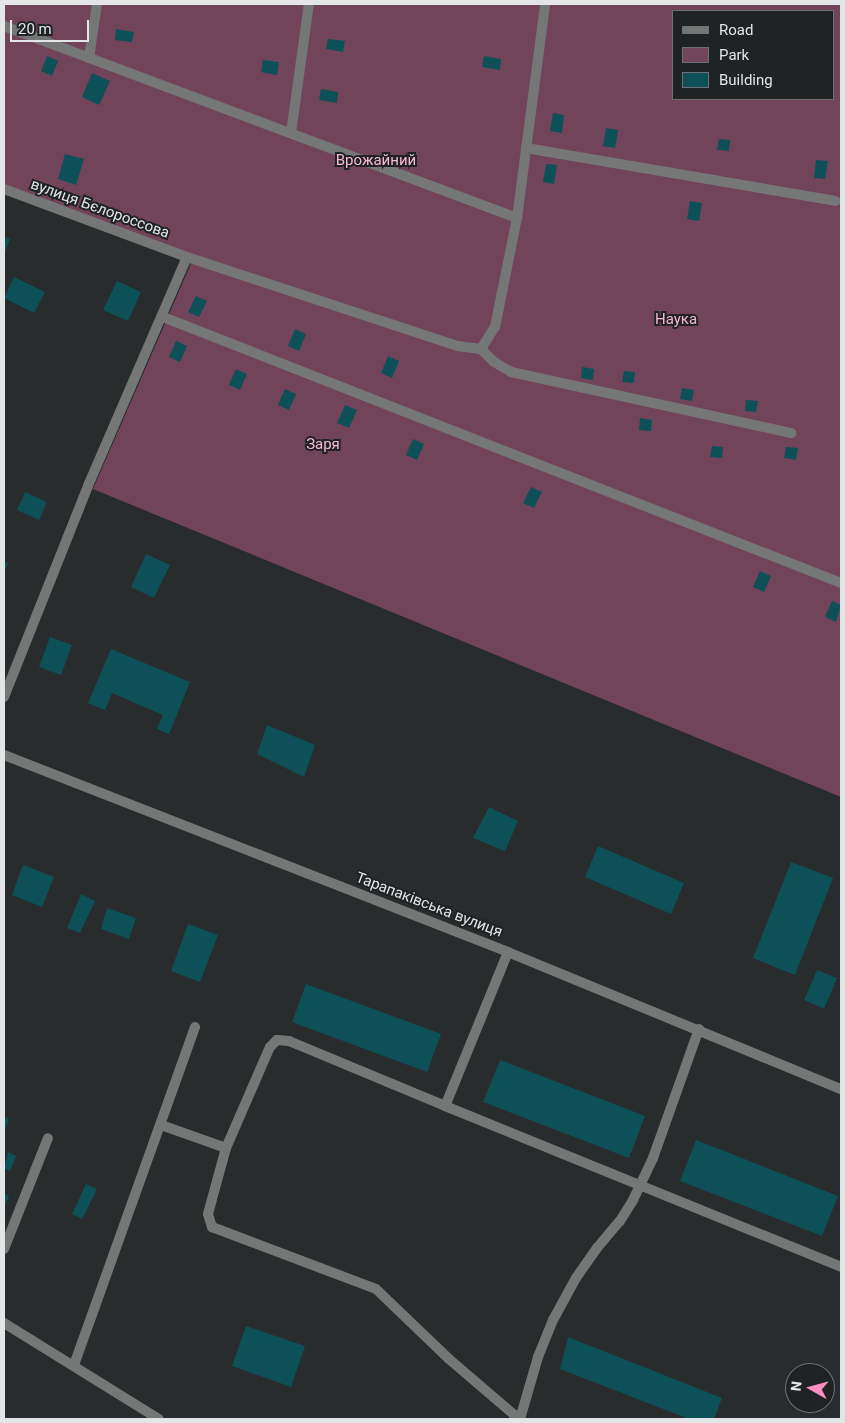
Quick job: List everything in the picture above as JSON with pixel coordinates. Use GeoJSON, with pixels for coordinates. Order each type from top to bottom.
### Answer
{"type":"FeatureCollection","features":[{"type":"Feature","properties":{"kind":"street"},"geometry":{"type":"LineString","coordinates":[[89,58],[98,4]]}},
{"type":"Feature","properties":{"kind":"street"},"geometry":{"type":"LineString","coordinates":[[291,133],[309,4]]}},
{"type":"Feature","properties":{"kind":"street"},"geometry":{"type":"LineString","coordinates":[[545,4],[517,218],[495,327],[481,349],[494,362],[511,372],[791,433]]}},
{"type":"Feature","properties":{"kind":"street"},"geometry":{"type":"LineString","coordinates":[[4,26],[517,218]]}},
{"type":"Feature","properties":{"kind":"street"},"geometry":{"type":"LineString","coordinates":[[526,148],[835,201]]}},
{"type":"Feature","properties":{"kind":"street","name":"вулиця Бєлороссова"},"geometry":{"type":"LineString","coordinates":[[4,189],[187,257],[457,346],[481,349]]}},
{"type":"Feature","properties":{"kind":"street"},"geometry":{"type":"LineString","coordinates":[[4,697],[88,486],[187,257]]}},
{"type":"Feature","properties":{"kind":"street"},"geometry":{"type":"LineString","coordinates":[[162,317],[841,583]]}},
{"type":"Feature","properties":{"kind":"street","name":"Тарапаківська вулиця"},"geometry":{"type":"LineString","coordinates":[[4,756],[508,952],[841,1089]]}},
{"type":"Feature","properties":{"kind":"street"},"geometry":{"type":"LineString","coordinates":[[445,1106],[508,952]]}},
{"type":"Feature","properties":{"kind":"street"},"geometry":{"type":"LineString","coordinates":[[74,1365],[195,1027]]}},
{"type":"Feature","properties":{"kind":"street"},"geometry":{"type":"LineString","coordinates":[[699,1029],[652,1158],[639,1186],[620,1222],[597,1248],[576,1278],[553,1320],[538,1357],[519,1419],[449,1359],[376,1289],[212,1227],[208,1214],[226,1148],[270,1046],[277,1040],[289,1041],[639,1186],[841,1267]]}},
{"type":"Feature","properties":{"kind":"street"},"geometry":{"type":"LineString","coordinates":[[160,1125],[226,1148]]}},
{"type":"Feature","properties":{"kind":"street"},"geometry":{"type":"LineString","coordinates":[[4,1249],[48,1138]]}},
{"type":"Feature","properties":{"kind":"street"},"geometry":{"type":"LineString","coordinates":[[4,1323],[159,1419]]}},
{"type":"Feature","properties":{"kind":"green space"},"geometry":{"type":"Polygon","coordinates":[[[4,4],[841,4],[841,797],[93,489],[193,259],[4,189],[4,4]]]}},
{"type":"Feature","properties":{"kind":"building"},"geometry":{"type":"Polygon","coordinates":[[[116,29],[134,32],[132,42],[115,40],[116,29]]]}},
{"type":"Feature","properties":{"kind":"building"},"geometry":{"type":"Polygon","coordinates":[[[328,39],[345,41],[343,52],[326,49],[328,39]]]}},
{"type":"Feature","properties":{"kind":"building"},"geometry":{"type":"Polygon","coordinates":[[[47,56],[58,61],[52,76],[41,71],[47,56]]]}},
{"type":"Feature","properties":{"kind":"building"},"geometry":{"type":"Polygon","coordinates":[[[484,56],[501,59],[500,70],[482,67],[484,56]]]}},
{"type":"Feature","properties":{"kind":"building"},"geometry":{"type":"Polygon","coordinates":[[[263,60],[279,62],[277,75],[261,72],[263,60]]]}},
{"type":"Feature","properties":{"kind":"building"},"geometry":{"type":"Polygon","coordinates":[[[92,73],[110,81],[99,105],[82,97],[92,73]]]}},
{"type":"Feature","properties":{"kind":"building"},"geometry":{"type":"Polygon","coordinates":[[[321,89],[338,92],[337,103],[319,100],[321,89]]]}},
{"type":"Feature","properties":{"kind":"building"},"geometry":{"type":"Polygon","coordinates":[[[553,113],[564,115],[562,133],[550,131],[553,113]]]}},
{"type":"Feature","properties":{"kind":"building"},"geometry":{"type":"Polygon","coordinates":[[[606,128],[618,130],[615,148],[603,146],[606,128]]]}},
{"type":"Feature","properties":{"kind":"building"},"geometry":{"type":"Polygon","coordinates":[[[719,139],[730,140],[729,151],[717,150],[719,139]]]}},
{"type":"Feature","properties":{"kind":"building"},"geometry":{"type":"Polygon","coordinates":[[[65,154],[84,159],[76,185],[58,179],[65,154]]]}},
{"type":"Feature","properties":{"kind":"building"},"geometry":{"type":"Polygon","coordinates":[[[816,160],[828,161],[825,179],[814,178],[816,160]]]}},
{"type":"Feature","properties":{"kind":"building"},"geometry":{"type":"Polygon","coordinates":[[[546,164],[557,165],[554,184],[543,182],[546,164]]]}},
{"type":"Feature","properties":{"kind":"building"},"geometry":{"type":"Polygon","coordinates":[[[690,201],[702,203],[699,221],[687,219],[690,201]]]}},
{"type":"Feature","properties":{"kind":"building"},"geometry":{"type":"Polygon","coordinates":[[[4,237],[10,239],[4,254],[4,237]]]}},
{"type":"Feature","properties":{"kind":"building"},"geometry":{"type":"Polygon","coordinates":[[[14,277],[45,292],[34,313],[4,298],[14,277]]]}},
{"type":"Feature","properties":{"kind":"building"},"geometry":{"type":"Polygon","coordinates":[[[117,281],[141,292],[128,321],[103,310],[117,281]]]}},
{"type":"Feature","properties":{"kind":"building"},"geometry":{"type":"Polygon","coordinates":[[[196,296],[207,301],[199,317],[188,312],[196,296]]]}},
{"type":"Feature","properties":{"kind":"building"},"geometry":{"type":"Polygon","coordinates":[[[295,329],[306,334],[299,351],[288,346],[295,329]]]}},
{"type":"Feature","properties":{"kind":"building"},"geometry":{"type":"Polygon","coordinates":[[[176,341],[187,346],[180,362],[169,357],[176,341]]]}},
{"type":"Feature","properties":{"kind":"building"},"geometry":{"type":"Polygon","coordinates":[[[388,356],[399,361],[392,378],[381,373],[388,356]]]}},
{"type":"Feature","properties":{"kind":"building"},"geometry":{"type":"Polygon","coordinates":[[[582,367],[594,369],[593,380],[581,378],[582,367]]]}},
{"type":"Feature","properties":{"kind":"building"},"geometry":{"type":"Polygon","coordinates":[[[236,369],[247,374],[240,390],[229,385],[236,369]]]}},
{"type":"Feature","properties":{"kind":"building"},"geometry":{"type":"Polygon","coordinates":[[[624,371],[635,372],[634,383],[622,382],[624,371]]]}},
{"type":"Feature","properties":{"kind":"building"},"geometry":{"type":"Polygon","coordinates":[[[682,388],[694,390],[692,401],[680,399],[682,388]]]}},
{"type":"Feature","properties":{"kind":"building"},"geometry":{"type":"Polygon","coordinates":[[[285,389],[296,394],[289,410],[278,405],[285,389]]]}},
{"type":"Feature","properties":{"kind":"building"},"geometry":{"type":"Polygon","coordinates":[[[746,400],[758,401],[756,412],[745,411],[746,400]]]}},
{"type":"Feature","properties":{"kind":"building"},"geometry":{"type":"Polygon","coordinates":[[[345,405],[357,410],[349,428],[337,423],[345,405]]]}},
{"type":"Feature","properties":{"kind":"building"},"geometry":{"type":"Polygon","coordinates":[[[640,418],[652,420],[651,431],[639,430],[640,418]]]}},
{"type":"Feature","properties":{"kind":"building"},"geometry":{"type":"Polygon","coordinates":[[[413,439],[424,444],[417,460],[406,455],[413,439]]]}},
{"type":"Feature","properties":{"kind":"building"},"geometry":{"type":"Polygon","coordinates":[[[712,446],[723,447],[722,458],[710,457],[712,446]]]}},
{"type":"Feature","properties":{"kind":"building"},"geometry":{"type":"Polygon","coordinates":[[[786,447],[798,448],[796,460],[784,458],[786,447]]]}},
{"type":"Feature","properties":{"kind":"building"},"geometry":{"type":"Polygon","coordinates":[[[531,487],[542,492],[534,508],[523,503],[531,487]]]}},
{"type":"Feature","properties":{"kind":"building"},"geometry":{"type":"Polygon","coordinates":[[[25,492],[47,502],[39,520],[17,510],[25,492]]]}},
{"type":"Feature","properties":{"kind":"building"},"geometry":{"type":"Polygon","coordinates":[[[146,554],[170,565],[154,598],[131,587],[146,554]]]}},
{"type":"Feature","properties":{"kind":"building"},"geometry":{"type":"Polygon","coordinates":[[[4,562],[8,563],[4,573],[4,562]]]}},
{"type":"Feature","properties":{"kind":"building"},"geometry":{"type":"Polygon","coordinates":[[[760,571],[771,576],[764,592],[753,587],[760,571]]]}},
{"type":"Feature","properties":{"kind":"building"},"geometry":{"type":"Polygon","coordinates":[[[832,601],[841,605],[836,622],[825,617],[832,601]]]}},
{"type":"Feature","properties":{"kind":"building"},"geometry":{"type":"Polygon","coordinates":[[[50,637],[72,645],[61,675],[39,667],[50,637]]]}},
{"type":"Feature","properties":{"kind":"building"},"geometry":{"type":"Polygon","coordinates":[[[111,649],[190,682],[169,734],[157,729],[163,715],[112,693],[105,710],[88,703],[111,649]]]}},
{"type":"Feature","properties":{"kind":"building"},"geometry":{"type":"Polygon","coordinates":[[[267,725],[315,745],[304,777],[257,754],[267,725]]]}},
{"type":"Feature","properties":{"kind":"building"},"geometry":{"type":"Polygon","coordinates":[[[489,807],[518,821],[505,851],[473,838],[489,807]]]}},
{"type":"Feature","properties":{"kind":"building"},"geometry":{"type":"Polygon","coordinates":[[[598,846],[684,883],[671,914],[585,877],[598,846]]]}},
{"type":"Feature","properties":{"kind":"building"},"geometry":{"type":"Polygon","coordinates":[[[791,862],[833,878],[795,975],[753,958],[791,862]]]}},
{"type":"Feature","properties":{"kind":"building"},"geometry":{"type":"Polygon","coordinates":[[[23,865],[54,877],[42,907],[12,895],[23,865]]]}},
{"type":"Feature","properties":{"kind":"building"},"geometry":{"type":"Polygon","coordinates":[[[81,894],[95,901],[80,933],[67,928],[81,894]]]}},
{"type":"Feature","properties":{"kind":"building"},"geometry":{"type":"Polygon","coordinates":[[[107,908],[136,918],[129,939],[101,929],[107,908]]]}},
{"type":"Feature","properties":{"kind":"building"},"geometry":{"type":"Polygon","coordinates":[[[188,924],[218,935],[200,982],[171,971],[188,924]]]}},
{"type":"Feature","properties":{"kind":"building"},"geometry":{"type":"Polygon","coordinates":[[[817,970],[837,978],[824,1009],[804,1000],[817,970]]]}},
{"type":"Feature","properties":{"kind":"building"},"geometry":{"type":"Polygon","coordinates":[[[306,984],[441,1034],[427,1072],[292,1022],[306,984]]]}},
{"type":"Feature","properties":{"kind":"building"},"geometry":{"type":"Polygon","coordinates":[[[500,1060],[645,1116],[629,1158],[483,1102],[500,1060]]]}},
{"type":"Feature","properties":{"kind":"building"},"geometry":{"type":"Polygon","coordinates":[[[4,1116],[9,1119],[4,1132],[4,1116]]]}},
{"type":"Feature","properties":{"kind":"building"},"geometry":{"type":"Polygon","coordinates":[[[696,1140],[838,1196],[822,1236],[680,1181],[696,1140]]]}},
{"type":"Feature","properties":{"kind":"building"},"geometry":{"type":"Polygon","coordinates":[[[8,1152],[16,1156],[10,1171],[4,1168],[8,1152]]]}},
{"type":"Feature","properties":{"kind":"building"},"geometry":{"type":"Polygon","coordinates":[[[86,1184],[97,1189],[82,1219],[72,1214],[86,1184]]]}},
{"type":"Feature","properties":{"kind":"building"},"geometry":{"type":"Polygon","coordinates":[[[4,1194],[9,1196],[4,1208],[4,1194]]]}},
{"type":"Feature","properties":{"kind":"building"},"geometry":{"type":"Polygon","coordinates":[[[246,1326],[305,1346],[291,1387],[232,1366],[246,1326]]]}},
{"type":"Feature","properties":{"kind":"building"},"geometry":{"type":"Polygon","coordinates":[[[568,1337],[722,1398],[714,1419],[689,1419],[560,1369],[568,1337]]]}},
{"type":"Feature","properties":{"kind":"park label","name":"Врожайний"},"geometry":{"type":"Point","coordinates":[376,161]}},
{"type":"Feature","properties":{"kind":"park label","name":"Наука"},"geometry":{"type":"Point","coordinates":[676,320]}},
{"type":"Feature","properties":{"kind":"park label","name":"Заря"},"geometry":{"type":"Point","coordinates":[323,445]}}]}
